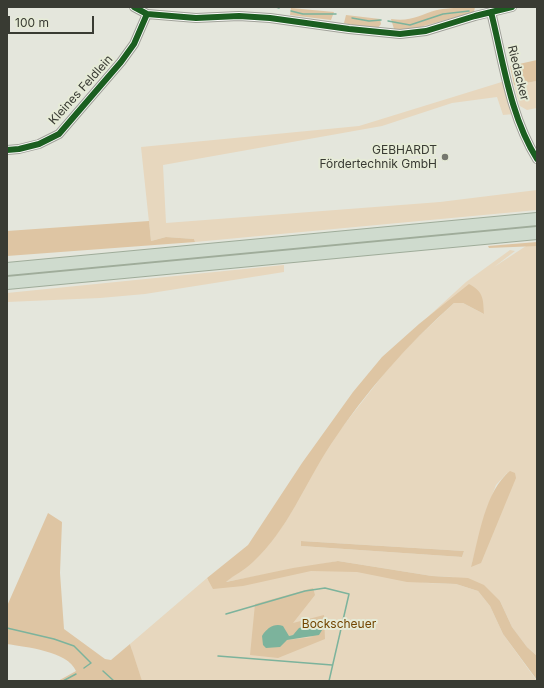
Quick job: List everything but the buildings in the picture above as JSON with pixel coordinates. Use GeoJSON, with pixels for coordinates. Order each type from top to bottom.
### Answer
{"type":"FeatureCollection","features":[{"type":"Feature","properties":{"kind":"highway"},"geometry":{"type":"LineString","coordinates":[[7,269],[537,219]]}},
{"type":"Feature","properties":{"kind":"highway"},"geometry":{"type":"LineString","coordinates":[[7,283],[537,233]]}},
{"type":"Feature","properties":{"kind":"street"},"geometry":{"type":"LineString","coordinates":[[134,7],[147,14],[196,18],[239,16],[270,18],[348,29],[400,34],[426,31],[512,7]]}},
{"type":"Feature","properties":{"kind":"street","name":"Riedacker"},"geometry":{"type":"LineString","coordinates":[[491,12],[518,115],[525,137],[537,159]]}},
{"type":"Feature","properties":{"kind":"street","name":"Kleines Feldlein"},"geometry":{"type":"LineString","coordinates":[[7,150],[19,149],[39,144],[59,134],[122,62],[134,44],[147,14]]}},
{"type":"Feature","properties":{"kind":"green space"},"geometry":{"type":"Polygon","coordinates":[[[505,81],[514,114],[503,115],[497,97],[452,103],[382,126],[163,165],[166,223],[440,202],[537,190],[537,210],[195,242],[194,239],[166,237],[151,241],[141,147],[359,126],[505,81]]]}},
{"type":"Feature","properties":{"kind":"green space"},"geometry":{"type":"Polygon","coordinates":[[[537,81],[537,108],[527,110],[520,106],[514,85],[537,81]]]}},
{"type":"Feature","properties":{"kind":"green space","name":"Bockscheuer"},"geometry":{"type":"Polygon","coordinates":[[[526,246],[537,246],[537,656],[527,647],[512,627],[500,601],[453,577],[432,576],[338,561],[225,582],[243,569],[257,556],[270,543],[283,525],[219,586],[335,566],[427,583],[456,584],[478,591],[490,606],[503,634],[537,681],[90,681],[132,650],[130,644],[207,578],[208,580],[253,543],[383,358],[466,282],[510,250],[515,251],[494,267],[526,246]],[[470,285],[391,360],[356,406],[340,430],[398,356],[454,303],[463,303],[484,314],[470,285]],[[507,473],[496,485],[485,514],[471,567],[507,473]],[[301,541],[301,546],[462,557],[464,551],[301,541]]]}},
{"type":"Feature","properties":{"kind":"green space"},"geometry":{"type":"Polygon","coordinates":[[[284,265],[284,272],[145,294],[100,298],[7,302],[7,293],[284,265]]]}},
{"type":"Feature","properties":{"kind":"shaded area"},"geometry":{"type":"Polygon","coordinates":[[[459,7],[475,7],[474,12],[413,29],[394,29],[391,19],[410,19],[437,10],[459,7]]]}},
{"type":"Feature","properties":{"kind":"shaded area"},"geometry":{"type":"Polygon","coordinates":[[[291,8],[334,12],[331,20],[290,15],[291,8]]]}},
{"type":"Feature","properties":{"kind":"shaded area"},"geometry":{"type":"Polygon","coordinates":[[[346,15],[380,19],[381,24],[378,28],[365,28],[344,23],[346,15]]]}},
{"type":"Feature","properties":{"kind":"shaded area"},"geometry":{"type":"Polygon","coordinates":[[[537,60],[537,81],[514,85],[510,66],[537,60]]]}},
{"type":"Feature","properties":{"kind":"shaded area"},"geometry":{"type":"Polygon","coordinates":[[[149,221],[151,241],[166,237],[194,239],[195,242],[7,256],[7,231],[149,221]]]}},
{"type":"Feature","properties":{"kind":"shaded area"},"geometry":{"type":"Polygon","coordinates":[[[537,242],[537,246],[489,248],[488,246],[537,242]]]}},
{"type":"Feature","properties":{"kind":"shaded area"},"geometry":{"type":"Polygon","coordinates":[[[469,284],[478,290],[482,296],[484,314],[463,303],[454,303],[420,335],[388,369],[344,424],[276,536],[247,568],[226,582],[293,568],[338,561],[432,576],[468,578],[484,585],[500,601],[512,627],[527,647],[537,656],[537,680],[503,634],[490,606],[478,591],[456,584],[407,582],[357,572],[311,571],[243,586],[213,589],[207,578],[248,545],[302,463],[353,392],[382,357],[419,324],[469,284]]]}},
{"type":"Feature","properties":{"kind":"shaded area"},"geometry":{"type":"Polygon","coordinates":[[[510,471],[515,473],[516,478],[481,563],[471,567],[480,529],[489,502],[494,490],[510,471]]]}},
{"type":"Feature","properties":{"kind":"shaded area"},"geometry":{"type":"Polygon","coordinates":[[[48,513],[62,522],[60,573],[64,629],[105,659],[111,660],[130,644],[142,681],[58,681],[76,671],[71,664],[55,654],[7,644],[7,606],[48,513]]]}},
{"type":"Feature","properties":{"kind":"shaded area"},"geometry":{"type":"Polygon","coordinates":[[[301,541],[464,551],[462,557],[301,546],[301,541]]]}},
{"type":"Feature","properties":{"kind":"shaded area"},"geometry":{"type":"Polygon","coordinates":[[[313,588],[315,595],[293,623],[324,615],[325,639],[278,658],[250,655],[255,604],[313,588]],[[295,633],[289,636],[287,640],[313,637],[295,633]]]}},
{"type":"Feature","properties":{"kind":"shaded area"},"geometry":{"type":"Polygon","coordinates":[[[317,621],[322,623],[324,627],[319,635],[287,640],[280,647],[266,648],[263,645],[262,636],[271,627],[277,625],[283,626],[289,636],[293,635],[299,628],[317,621]]]}},
{"type":"Feature","properties":{"kind":"waterway"},"geometry":{"type":"LineString","coordinates":[[291,11],[303,14],[336,14]]}},
{"type":"Feature","properties":{"kind":"waterway"},"geometry":{"type":"LineString","coordinates":[[388,21],[410,25],[443,14],[469,11]]}},
{"type":"Feature","properties":{"kind":"waterway"},"geometry":{"type":"LineString","coordinates":[[352,18],[369,21],[381,20]]}},
{"type":"Feature","properties":{"kind":"waterway"},"geometry":{"type":"LineString","coordinates":[[226,614],[305,591],[325,588],[349,594],[329,681]]}},
{"type":"Feature","properties":{"kind":"waterway"},"geometry":{"type":"LineString","coordinates":[[7,628],[54,639],[74,646],[91,663],[84,668]]}},
{"type":"Feature","properties":{"kind":"waterway"},"geometry":{"type":"LineString","coordinates":[[218,656],[332,665]]}},
{"type":"Feature","properties":{"kind":"waterway"},"geometry":{"type":"LineString","coordinates":[[103,671],[114,681]]}},
{"type":"Feature","properties":{"kind":"waterway"},"geometry":{"type":"LineString","coordinates":[[63,681],[76,674]]}},
{"type":"Feature","properties":{"kind":"cycle path"},"geometry":{"type":"LineString","coordinates":[[134,7],[147,14],[196,18],[239,16],[270,18],[349,29],[400,34],[426,31],[475,16],[512,7]]}},
{"type":"Feature","properties":{"kind":"cycle path"},"geometry":{"type":"LineString","coordinates":[[491,12],[508,87],[520,125],[537,159]]}},
{"type":"Feature","properties":{"kind":"cycle path"},"geometry":{"type":"LineString","coordinates":[[7,150],[19,149],[39,144],[59,134],[121,62],[134,44],[147,14]]}},
{"type":"Feature","properties":{"kind":"place","name":"GEBHARDT Fördertechnik GmbH"},"geometry":{"type":"Point","coordinates":[445,157]}}]}
